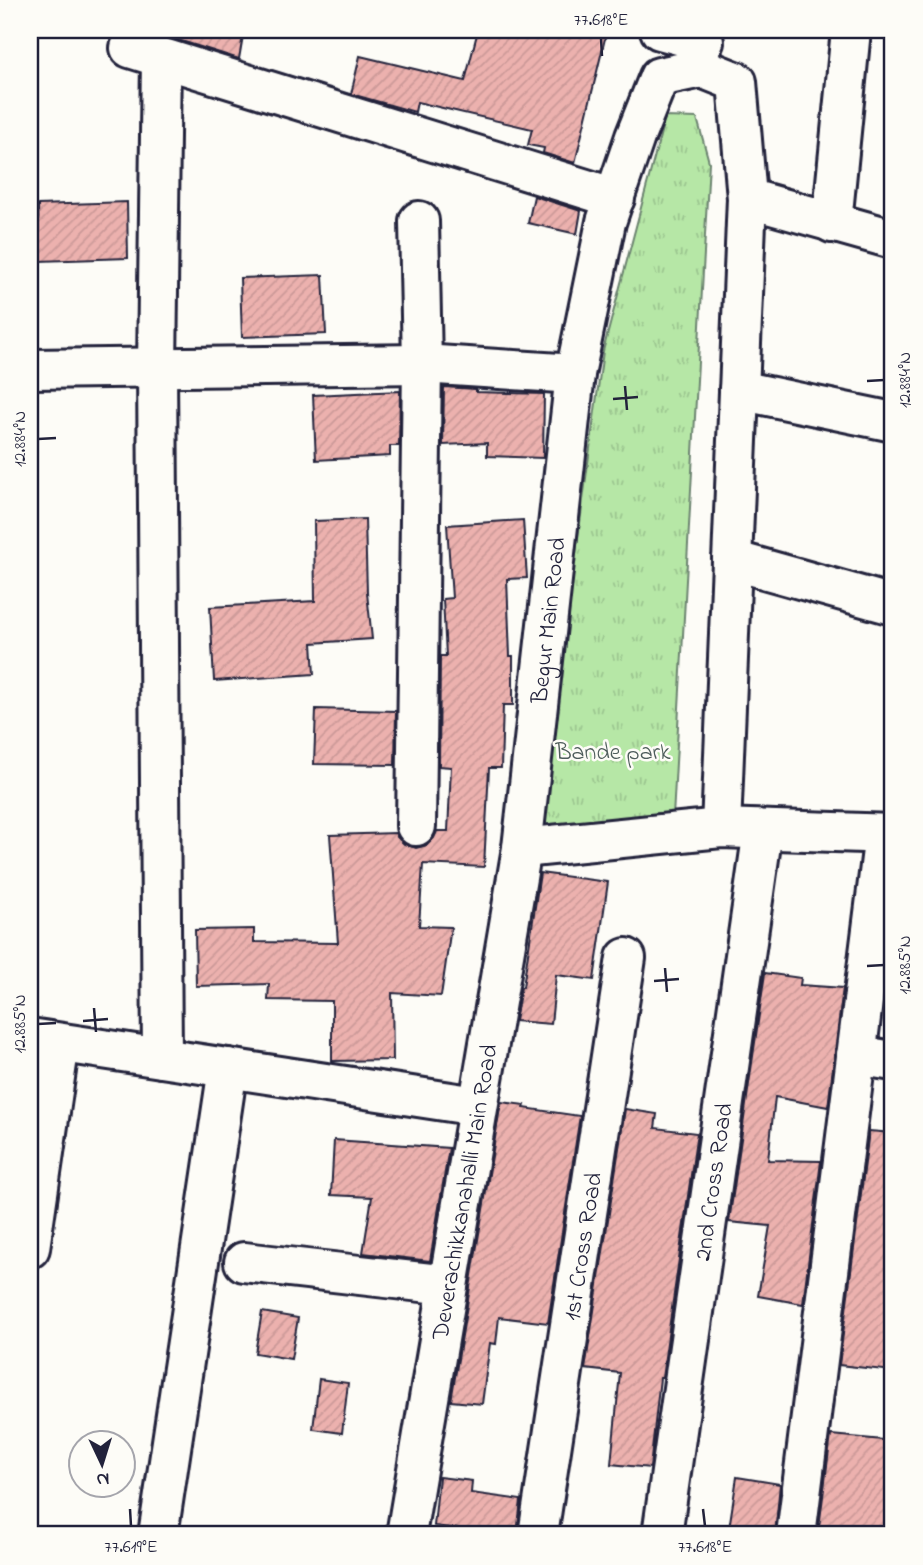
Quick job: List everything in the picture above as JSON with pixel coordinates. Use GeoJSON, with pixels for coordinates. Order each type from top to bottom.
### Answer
{"type":"FeatureCollection","features":[{"type":"Feature","properties":{"kind":"street"},"geometry":{"type":"LineString","coordinates":[[660,30],[704,47],[737,82],[747,198],[721,828]]}},
{"type":"Feature","properties":{"kind":"street"},"geometry":{"type":"LineString","coordinates":[[832,223],[851,30]]}},
{"type":"Feature","properties":{"kind":"street","name":"Begur Main Road"},"geometry":{"type":"LineString","coordinates":[[522,848],[575,374],[607,222],[635,137],[659,77],[704,47]]}},
{"type":"Feature","properties":{"kind":"street"},"geometry":{"type":"LineString","coordinates":[[162,1058],[157,368],[145,53],[614,198]]}},
{"type":"Feature","properties":{"kind":"street"},"geometry":{"type":"LineString","coordinates":[[747,198],[893,239]]}},
{"type":"Feature","properties":{"kind":"street"},"geometry":{"type":"LineString","coordinates":[[416,826],[422,364],[419,221]]}},
{"type":"Feature","properties":{"kind":"street"},"geometry":{"type":"LineString","coordinates":[[30,369],[422,364],[575,374]]}},
{"type":"Feature","properties":{"kind":"street"},"geometry":{"type":"LineString","coordinates":[[739,390],[893,422]]}},
{"type":"Feature","properties":{"kind":"street"},"geometry":{"type":"LineString","coordinates":[[732,560],[893,605]]}},
{"type":"Feature","properties":{"kind":"street"},"geometry":{"type":"LineString","coordinates":[[522,848],[721,828],[889,834],[856,1055],[796,1535]]}},
{"type":"Feature","properties":{"kind":"street","name":"2nd Cross Road"},"geometry":{"type":"LineString","coordinates":[[662,1535],[763,830]]}},
{"type":"Feature","properties":{"kind":"street","name":"Deverachikkanahalli Main Road"},"geometry":{"type":"LineString","coordinates":[[406,1535],[522,848]]}},
{"type":"Feature","properties":{"kind":"street","name":"1st Cross Road"},"geometry":{"type":"LineString","coordinates":[[538,1535],[626,958]]}},
{"type":"Feature","properties":{"kind":"street"},"geometry":{"type":"LineString","coordinates":[[30,1248],[45,1041],[477,1106]]}},
{"type":"Feature","properties":{"kind":"street"},"geometry":{"type":"LineString","coordinates":[[856,1055],[893,1060]]}},
{"type":"Feature","properties":{"kind":"street"},"geometry":{"type":"LineString","coordinates":[[158,1535],[228,1068]]}},
{"type":"Feature","properties":{"kind":"street"},"geometry":{"type":"LineString","coordinates":[[244,1262],[448,1285]]}},
{"type":"Feature","properties":{"kind":"green space","name":"Bande park"},"geometry":{"type":"Polygon","coordinates":[[[665,117],[697,118],[709,162],[673,817],[539,829],[603,351],[665,117]]]}},
{"type":"Feature","properties":{"kind":"building"},"geometry":{"type":"Polygon","coordinates":[[[160,30],[244,30],[239,59],[159,34],[160,30]]]}},
{"type":"Feature","properties":{"kind":"building"},"geometry":{"type":"Polygon","coordinates":[[[478,30],[607,30],[575,163],[543,153],[544,148],[528,145],[532,129],[417,102],[415,112],[351,94],[360,56],[465,81],[478,30]]]}},
{"type":"Feature","properties":{"kind":"building"},"geometry":{"type":"Polygon","coordinates":[[[534,196],[581,211],[577,234],[528,223],[534,196]]]}},
{"type":"Feature","properties":{"kind":"building"},"geometry":{"type":"Polygon","coordinates":[[[127,202],[128,258],[39,261],[38,205],[127,202]]]}},
{"type":"Feature","properties":{"kind":"building"},"geometry":{"type":"Polygon","coordinates":[[[323,275],[326,334],[242,337],[240,278],[323,275]]]}},
{"type":"Feature","properties":{"kind":"building"},"geometry":{"type":"Polygon","coordinates":[[[444,387],[476,389],[476,392],[544,394],[543,458],[487,456],[487,443],[443,445],[444,387]]]}},
{"type":"Feature","properties":{"kind":"building"},"geometry":{"type":"Polygon","coordinates":[[[400,391],[399,446],[390,446],[390,456],[316,460],[313,395],[400,391]]]}},
{"type":"Feature","properties":{"kind":"building"},"geometry":{"type":"Polygon","coordinates":[[[365,519],[367,593],[372,639],[312,643],[314,674],[214,681],[210,607],[315,601],[314,521],[365,519]]]}},
{"type":"Feature","properties":{"kind":"building"},"geometry":{"type":"Polygon","coordinates":[[[523,520],[527,578],[507,579],[510,656],[513,656],[513,705],[503,705],[501,768],[489,768],[484,867],[423,864],[419,926],[451,927],[441,996],[392,993],[393,1060],[332,1061],[332,1001],[268,1000],[269,984],[196,986],[195,930],[254,929],[254,942],[338,943],[330,835],[396,833],[404,844],[416,848],[427,845],[437,831],[448,831],[451,767],[439,766],[440,656],[446,656],[443,599],[452,598],[447,525],[523,520]]]}},
{"type":"Feature","properties":{"kind":"building"},"geometry":{"type":"Polygon","coordinates":[[[316,709],[396,711],[395,765],[314,764],[316,709]]]}},
{"type":"Feature","properties":{"kind":"building"},"geometry":{"type":"Polygon","coordinates":[[[540,873],[608,882],[594,980],[556,975],[551,1024],[515,1021],[523,987],[540,873]]]}},
{"type":"Feature","properties":{"kind":"building"},"geometry":{"type":"Polygon","coordinates":[[[765,973],[801,978],[800,985],[843,988],[828,1107],[775,1097],[768,1160],[821,1161],[803,1304],[758,1296],[770,1226],[729,1222],[765,973]]]}},
{"type":"Feature","properties":{"kind":"building"},"geometry":{"type":"Polygon","coordinates":[[[501,1102],[580,1116],[548,1323],[499,1317],[496,1344],[490,1343],[482,1404],[451,1401],[501,1102]]]}},
{"type":"Feature","properties":{"kind":"building"},"geometry":{"type":"Polygon","coordinates":[[[625,1109],[657,1114],[655,1128],[697,1133],[660,1378],[650,1468],[611,1464],[620,1373],[585,1369],[625,1109]]]}},
{"type":"Feature","properties":{"kind":"building"},"geometry":{"type":"Polygon","coordinates":[[[869,1131],[893,1133],[893,1371],[839,1365],[869,1131]]]}},
{"type":"Feature","properties":{"kind":"building"},"geometry":{"type":"Polygon","coordinates":[[[334,1140],[449,1148],[430,1261],[363,1253],[372,1197],[331,1195],[334,1140]]]}},
{"type":"Feature","properties":{"kind":"building"},"geometry":{"type":"Polygon","coordinates":[[[262,1312],[298,1318],[291,1359],[255,1353],[262,1312]]]}},
{"type":"Feature","properties":{"kind":"building"},"geometry":{"type":"Polygon","coordinates":[[[319,1379],[348,1383],[342,1433],[313,1429],[319,1379]]]}},
{"type":"Feature","properties":{"kind":"building"},"geometry":{"type":"Polygon","coordinates":[[[831,1435],[893,1441],[893,1535],[818,1535],[831,1435]]]}},
{"type":"Feature","properties":{"kind":"building"},"geometry":{"type":"Polygon","coordinates":[[[439,1477],[472,1481],[471,1493],[521,1500],[517,1535],[483,1535],[483,1532],[434,1526],[439,1477]]]}},
{"type":"Feature","properties":{"kind":"building"},"geometry":{"type":"Polygon","coordinates":[[[737,1477],[780,1484],[775,1535],[728,1535],[737,1477]]]}}]}
